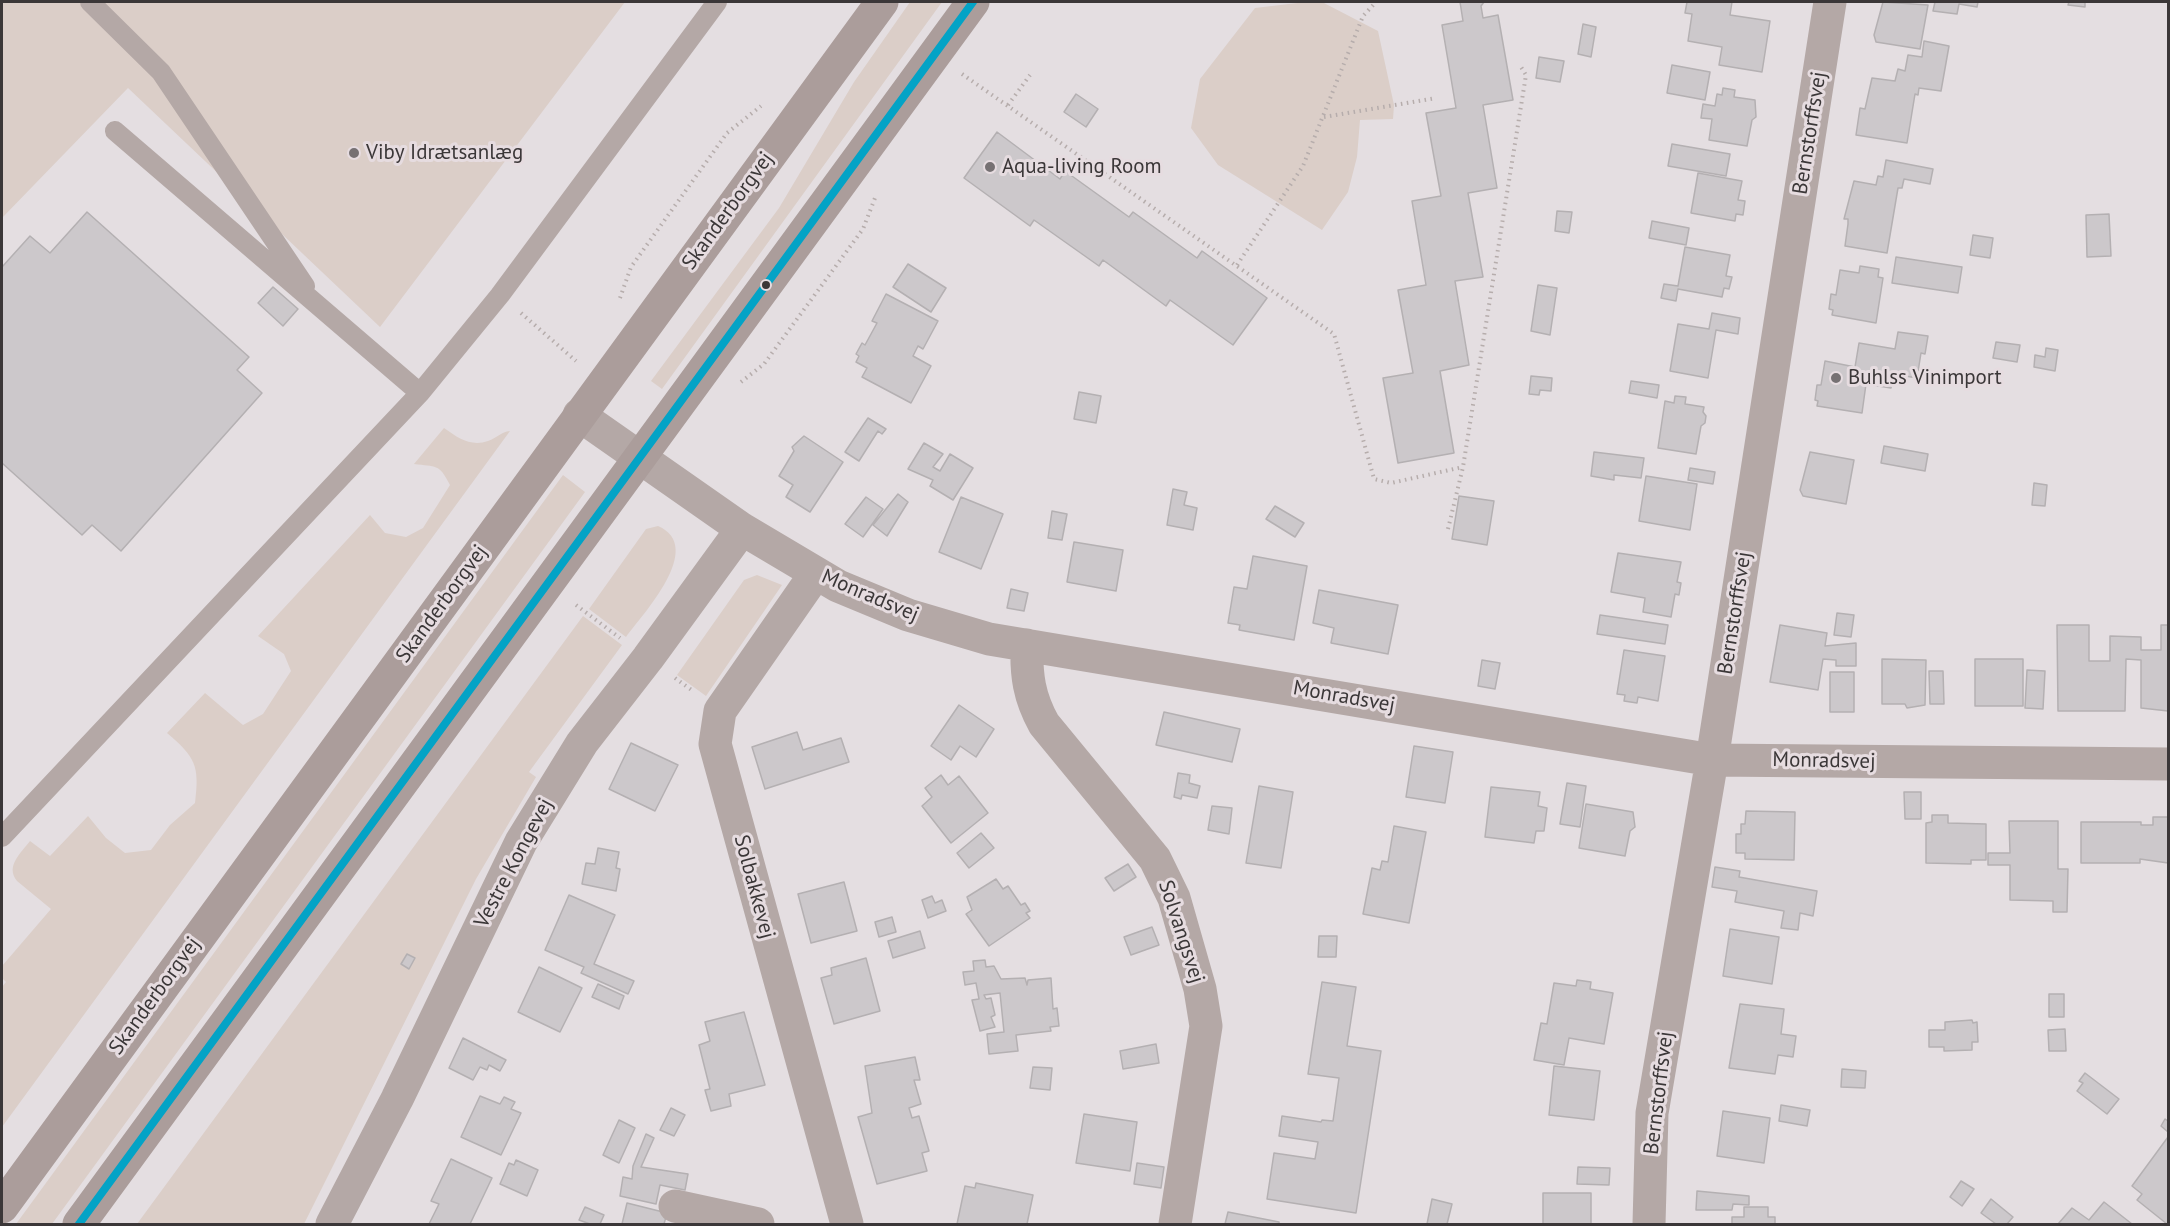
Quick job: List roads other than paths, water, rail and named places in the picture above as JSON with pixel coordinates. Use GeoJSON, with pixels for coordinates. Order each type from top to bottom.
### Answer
{"type":"FeatureCollection","features":[{"type":"Feature","properties":{"kind":"main road","name":"Skanderborgvej"},"geometry":{"type":"LineString","coordinates":[[2,1207],[882,2]]}},
{"type":"Feature","properties":{"kind":"main road"},"geometry":{"type":"LineString","coordinates":[[79,1224],[973,2]]}},
{"type":"Feature","properties":{"kind":"street","name":"Bernstorffsvej"},"geometry":{"type":"LineString","coordinates":[[1649,1224],[1652,1113],[1712,760],[1830,2]]}},
{"type":"Feature","properties":{"kind":"street","name":"Monradsvej"},"geometry":{"type":"LineString","coordinates":[[579,415],[742,529],[838,586],[909,615],[989,639],[1712,760],[2169,764]]}},
{"type":"Feature","properties":{"kind":"street","name":"Vestre Kongevej"},"geometry":{"type":"LineString","coordinates":[[332,1224],[397,1099],[521,842],[582,743],[654,650],[742,529]]}},
{"type":"Feature","properties":{"kind":"street","name":"Solbakkevej"},"geometry":{"type":"LineString","coordinates":[[816,573],[720,711],[715,744],[847,1224]]}},
{"type":"Feature","properties":{"kind":"street","name":"Solvangsvej"},"geometry":{"type":"LineString","coordinates":[[1027,645],[1026,674],[1031,700],[1044,724],[1155,859],[1174,898],[1200,989],[1206,1026],[1175,1224]]}},
{"type":"Feature","properties":{"kind":"street"},"geometry":{"type":"LineString","coordinates":[[675,1206],[758,1224]]}},
{"type":"Feature","properties":{"kind":"lane"},"geometry":{"type":"LineString","coordinates":[[90,2],[161,72],[318,305]]}},
{"type":"Feature","properties":{"kind":"lane"},"geometry":{"type":"LineString","coordinates":[[2,837],[420,393],[500,295],[717,2]]}},
{"type":"Feature","properties":{"kind":"lane"},"geometry":{"type":"LineString","coordinates":[[115,131],[420,393]]}},
{"type":"Feature","properties":{"kind":"place","name":"Viby Idrætsanlæg"},"geometry":{"type":"Point","coordinates":[354,153]}},
{"type":"Feature","properties":{"kind":"place","name":"Aqua-living Room"},"geometry":{"type":"Point","coordinates":[990,167]}},
{"type":"Feature","properties":{"kind":"place","name":"Buhlss Vinimport"},"geometry":{"type":"Point","coordinates":[1836,378]}}]}
